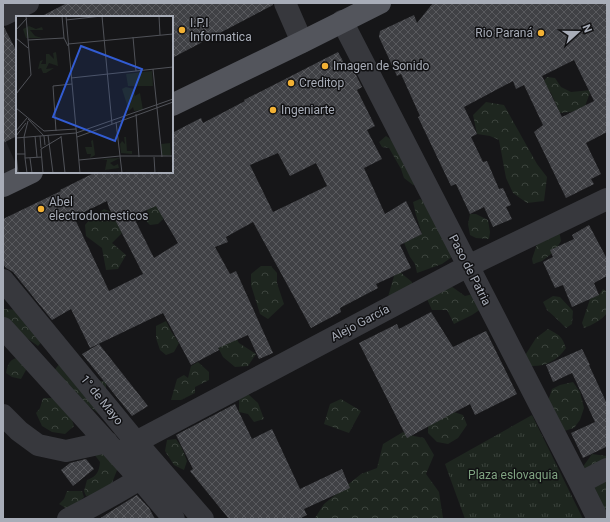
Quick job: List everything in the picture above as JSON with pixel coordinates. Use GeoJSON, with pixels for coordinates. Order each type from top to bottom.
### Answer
{"type":"FeatureCollection","features":[{"type":"Feature","properties":{"kind":"main road"},"geometry":{"type":"LineString","coordinates":[[173,105],[380,3]]}},
{"type":"Feature","properties":{"kind":"main road"},"geometry":{"type":"LineString","coordinates":[[3,186],[30,173]]}},
{"type":"Feature","properties":{"kind":"street"},"geometry":{"type":"LineString","coordinates":[[3,15],[27,3]]}},
{"type":"Feature","properties":{"kind":"street"},"geometry":{"type":"LineString","coordinates":[[284,3],[302,42]]}},
{"type":"Feature","properties":{"kind":"street","name":"Paso de Patria"},"geometry":{"type":"LineString","coordinates":[[342,21],[598,519]]}},
{"type":"Feature","properties":{"kind":"street","name":"Alejo García"},"geometry":{"type":"LineString","coordinates":[[112,448],[136,442],[468,266],[607,199]]}},
{"type":"Feature","properties":{"kind":"street","name":"1° de Mayo"},"geometry":{"type":"LineString","coordinates":[[3,280],[136,442],[203,519]]}},
{"type":"Feature","properties":{"kind":"street","name":"1° de Mayo"},"geometry":{"type":"LineString","coordinates":[[3,328],[140,479],[174,519]]}},
{"type":"Feature","properties":{"kind":"street"},"geometry":{"type":"LineString","coordinates":[[3,415],[19,431],[38,445],[66,451],[112,448]]}},
{"type":"Feature","properties":{"kind":"street"},"geometry":{"type":"LineString","coordinates":[[68,519],[106,499],[158,467]]}},
{"type":"Feature","properties":{"kind":"street"},"geometry":{"type":"LineString","coordinates":[[580,483],[607,469]]}},
{"type":"Feature","properties":{"kind":"shaded area"},"geometry":{"type":"Polygon","coordinates":[[[3,135],[16,164],[16,173],[3,187],[3,135]]]}},
{"type":"Feature","properties":{"kind":"green space"},"geometry":{"type":"Polygon","coordinates":[[[547,77],[555,78],[561,87],[571,92],[591,90],[585,106],[578,111],[560,113],[551,93],[542,83],[547,77]]]}},
{"type":"Feature","properties":{"kind":"green space"},"geometry":{"type":"Polygon","coordinates":[[[486,102],[504,105],[537,164],[547,177],[544,201],[527,203],[513,193],[506,178],[499,140],[490,136],[477,134],[473,115],[486,102]]]}},
{"type":"Feature","properties":{"kind":"green space"},"geometry":{"type":"Polygon","coordinates":[[[386,136],[396,143],[427,185],[413,185],[404,178],[401,169],[389,148],[382,147],[379,142],[386,136]]]}},
{"type":"Feature","properties":{"kind":"green space"},"geometry":{"type":"Polygon","coordinates":[[[155,192],[165,217],[158,224],[150,225],[146,221],[148,204],[155,192]]]}},
{"type":"Feature","properties":{"kind":"green space"},"geometry":{"type":"Polygon","coordinates":[[[420,199],[431,205],[452,257],[442,264],[417,273],[415,264],[404,243],[422,234],[413,202],[420,199]]]}},
{"type":"Feature","properties":{"kind":"green space"},"geometry":{"type":"Polygon","coordinates":[[[104,209],[116,214],[122,233],[112,243],[126,255],[118,269],[106,270],[102,248],[86,236],[85,225],[91,218],[104,209]]]}},
{"type":"Feature","properties":{"kind":"green space"},"geometry":{"type":"Polygon","coordinates":[[[470,214],[476,214],[488,220],[490,232],[489,239],[476,238],[470,235],[468,224],[470,214]]]}},
{"type":"Feature","properties":{"kind":"green space"},"geometry":{"type":"Polygon","coordinates":[[[559,230],[561,241],[555,251],[542,261],[533,264],[532,259],[540,235],[559,230]]]}},
{"type":"Feature","properties":{"kind":"green space"},"geometry":{"type":"Polygon","coordinates":[[[261,266],[271,266],[277,273],[277,283],[284,304],[268,319],[260,314],[251,285],[251,274],[261,266]]]}},
{"type":"Feature","properties":{"kind":"green space"},"geometry":{"type":"Polygon","coordinates":[[[400,272],[412,282],[412,290],[388,297],[394,276],[400,272]]]}},
{"type":"Feature","properties":{"kind":"green space"},"geometry":{"type":"Polygon","coordinates":[[[451,286],[465,296],[481,292],[484,307],[454,324],[447,310],[432,310],[426,297],[451,286]]]}},
{"type":"Feature","properties":{"kind":"green space"},"geometry":{"type":"Polygon","coordinates":[[[603,289],[607,292],[607,313],[597,322],[584,328],[582,323],[590,299],[599,295],[603,289]]]}},
{"type":"Feature","properties":{"kind":"green space"},"geometry":{"type":"Polygon","coordinates":[[[212,296],[239,343],[256,354],[248,366],[235,367],[223,357],[210,332],[212,296]]]}},
{"type":"Feature","properties":{"kind":"green space"},"geometry":{"type":"Polygon","coordinates":[[[553,296],[560,297],[573,311],[572,324],[566,328],[547,310],[543,302],[553,296]]]}},
{"type":"Feature","properties":{"kind":"green space"},"geometry":{"type":"Polygon","coordinates":[[[3,309],[22,310],[45,338],[38,346],[24,336],[3,326],[3,309]]]}},
{"type":"Feature","properties":{"kind":"green space"},"geometry":{"type":"Polygon","coordinates":[[[166,321],[179,343],[174,352],[166,355],[160,350],[156,338],[156,326],[166,321]]]}},
{"type":"Feature","properties":{"kind":"green space"},"geometry":{"type":"Polygon","coordinates":[[[548,329],[560,336],[566,348],[555,360],[545,364],[529,366],[524,357],[536,338],[548,329]]]}},
{"type":"Feature","properties":{"kind":"green space"},"geometry":{"type":"Polygon","coordinates":[[[21,357],[26,370],[21,379],[12,377],[6,373],[10,362],[21,357]]]}},
{"type":"Feature","properties":{"kind":"green space"},"geometry":{"type":"Polygon","coordinates":[[[63,359],[88,378],[106,382],[106,419],[83,402],[53,372],[63,359]]]}},
{"type":"Feature","properties":{"kind":"green space"},"geometry":{"type":"Polygon","coordinates":[[[198,362],[209,372],[209,380],[195,387],[195,393],[181,400],[171,400],[177,379],[184,375],[188,378],[191,366],[198,362]]]}},
{"type":"Feature","properties":{"kind":"green space"},"geometry":{"type":"Polygon","coordinates":[[[573,382],[580,392],[584,408],[580,420],[574,428],[561,432],[546,407],[552,389],[560,385],[573,382]]]}},
{"type":"Feature","properties":{"kind":"green space"},"geometry":{"type":"Polygon","coordinates":[[[248,394],[258,403],[264,419],[254,422],[248,414],[239,412],[239,395],[248,394]]]}},
{"type":"Feature","properties":{"kind":"green space"},"geometry":{"type":"Polygon","coordinates":[[[43,398],[54,398],[72,420],[74,426],[65,434],[52,432],[42,426],[36,413],[40,408],[43,398]]]}},
{"type":"Feature","properties":{"kind":"green space"},"geometry":{"type":"Polygon","coordinates":[[[341,399],[361,411],[349,433],[324,424],[330,404],[341,399]]]}},
{"type":"Feature","properties":{"kind":"green space"},"geometry":{"type":"Polygon","coordinates":[[[454,412],[463,415],[467,425],[458,438],[448,444],[437,442],[428,433],[428,427],[434,418],[454,412]]]}},
{"type":"Feature","properties":{"kind":"green space","name":"Plaza eslovaquia"},"geometry":{"type":"Polygon","coordinates":[[[532,415],[583,519],[465,519],[445,464],[532,415]]]}},
{"type":"Feature","properties":{"kind":"green space"},"geometry":{"type":"Polygon","coordinates":[[[403,432],[424,438],[434,455],[426,474],[439,492],[442,519],[312,519],[315,518],[324,504],[361,474],[377,468],[383,444],[403,432]]]}},
{"type":"Feature","properties":{"kind":"green space"},"geometry":{"type":"Polygon","coordinates":[[[176,439],[182,448],[187,461],[184,470],[174,465],[165,451],[167,440],[176,439]]]}},
{"type":"Feature","properties":{"kind":"green space"},"geometry":{"type":"Polygon","coordinates":[[[100,445],[119,465],[112,483],[97,495],[86,496],[84,491],[87,480],[97,473],[99,468],[100,462],[94,454],[100,445]]]}},
{"type":"Feature","properties":{"kind":"green space"},"geometry":{"type":"Polygon","coordinates":[[[592,454],[607,456],[607,519],[582,468],[592,454]]]}},
{"type":"Feature","properties":{"kind":"green space"},"geometry":{"type":"Polygon","coordinates":[[[67,491],[82,491],[84,497],[69,510],[59,504],[64,499],[67,491]]]}},
{"type":"Feature","properties":{"kind":"building"},"geometry":{"type":"Polygon","coordinates":[[[67,3],[273,3],[273,5],[173,57],[173,16],[42,16],[67,3]]]}},
{"type":"Feature","properties":{"kind":"building"},"geometry":{"type":"Polygon","coordinates":[[[433,3],[607,3],[607,132],[586,143],[601,174],[591,179],[594,184],[566,198],[534,132],[543,125],[524,85],[516,89],[513,81],[464,107],[477,134],[471,137],[483,162],[487,161],[499,189],[503,188],[511,205],[506,207],[512,219],[493,227],[484,207],[470,214],[456,184],[451,186],[418,117],[420,116],[401,74],[397,76],[379,37],[380,31],[414,15],[417,23],[433,3]],[[574,60],[542,76],[562,117],[594,101],[574,60]]]}},
{"type":"Feature","properties":{"kind":"building"},"geometry":{"type":"Polygon","coordinates":[[[4,27],[16,50],[16,136],[3,143],[4,27]]]}},
{"type":"Feature","properties":{"kind":"building"},"geometry":{"type":"Polygon","coordinates":[[[338,52],[345,65],[350,63],[362,87],[357,90],[375,126],[367,130],[382,159],[364,168],[385,214],[406,201],[422,234],[400,245],[411,268],[376,284],[378,288],[340,308],[341,312],[311,328],[253,222],[226,237],[228,242],[215,247],[230,274],[236,271],[273,353],[259,359],[248,335],[218,348],[219,350],[191,365],[163,313],[90,348],[71,309],[52,320],[13,272],[6,268],[3,264],[3,219],[94,173],[173,173],[173,132],[201,118],[203,123],[245,101],[244,100],[338,52]],[[278,153],[250,165],[273,212],[327,186],[316,163],[290,176],[278,153]],[[107,201],[74,217],[109,291],[143,274],[109,208],[107,201]],[[156,206],[133,216],[154,258],[178,243],[156,206]]]}},
{"type":"Feature","properties":{"kind":"building"},"geometry":{"type":"Polygon","coordinates":[[[589,225],[607,259],[607,276],[594,283],[599,295],[572,307],[563,285],[555,288],[543,262],[553,257],[550,250],[574,239],[572,235],[589,225]]]}},
{"type":"Feature","properties":{"kind":"building"},"geometry":{"type":"Polygon","coordinates":[[[431,312],[453,347],[486,331],[517,394],[475,415],[470,404],[407,438],[359,343],[397,324],[399,329],[431,312]]]}},
{"type":"Feature","properties":{"kind":"building"},"geometry":{"type":"Polygon","coordinates":[[[99,344],[148,406],[132,416],[82,354],[99,344]]]}},
{"type":"Feature","properties":{"kind":"building"},"geometry":{"type":"Polygon","coordinates":[[[582,349],[607,404],[607,448],[606,447],[583,458],[571,433],[595,422],[572,373],[553,382],[546,365],[582,349]]]}},
{"type":"Feature","properties":{"kind":"building"},"geometry":{"type":"Polygon","coordinates":[[[235,404],[252,439],[272,429],[300,489],[342,469],[350,488],[304,509],[307,515],[299,519],[229,519],[190,471],[193,469],[176,435],[235,404]]]}},
{"type":"Feature","properties":{"kind":"building"},"geometry":{"type":"Polygon","coordinates":[[[86,459],[94,469],[73,486],[61,470],[70,463],[86,459]]]}},
{"type":"Feature","properties":{"kind":"building"},"geometry":{"type":"Polygon","coordinates":[[[137,495],[149,508],[155,519],[99,519],[116,508],[137,495]]]}},
{"type":"Feature","properties":{"kind":"place","name":"I.P.I Informatica"},"geometry":{"type":"Point","coordinates":[182,30]}},
{"type":"Feature","properties":{"kind":"place","name":"Rio Paraná"},"geometry":{"type":"Point","coordinates":[541,33]}},
{"type":"Feature","properties":{"kind":"place","name":"Imagen de Sonido"},"geometry":{"type":"Point","coordinates":[325,66]}},
{"type":"Feature","properties":{"kind":"place","name":"Creditop"},"geometry":{"type":"Point","coordinates":[291,83]}},
{"type":"Feature","properties":{"kind":"place","name":"Ingeniarte"},"geometry":{"type":"Point","coordinates":[273,110]}},
{"type":"Feature","properties":{"kind":"place","name":"Abel electrodomesticos"},"geometry":{"type":"Point","coordinates":[41,209]}}]}
